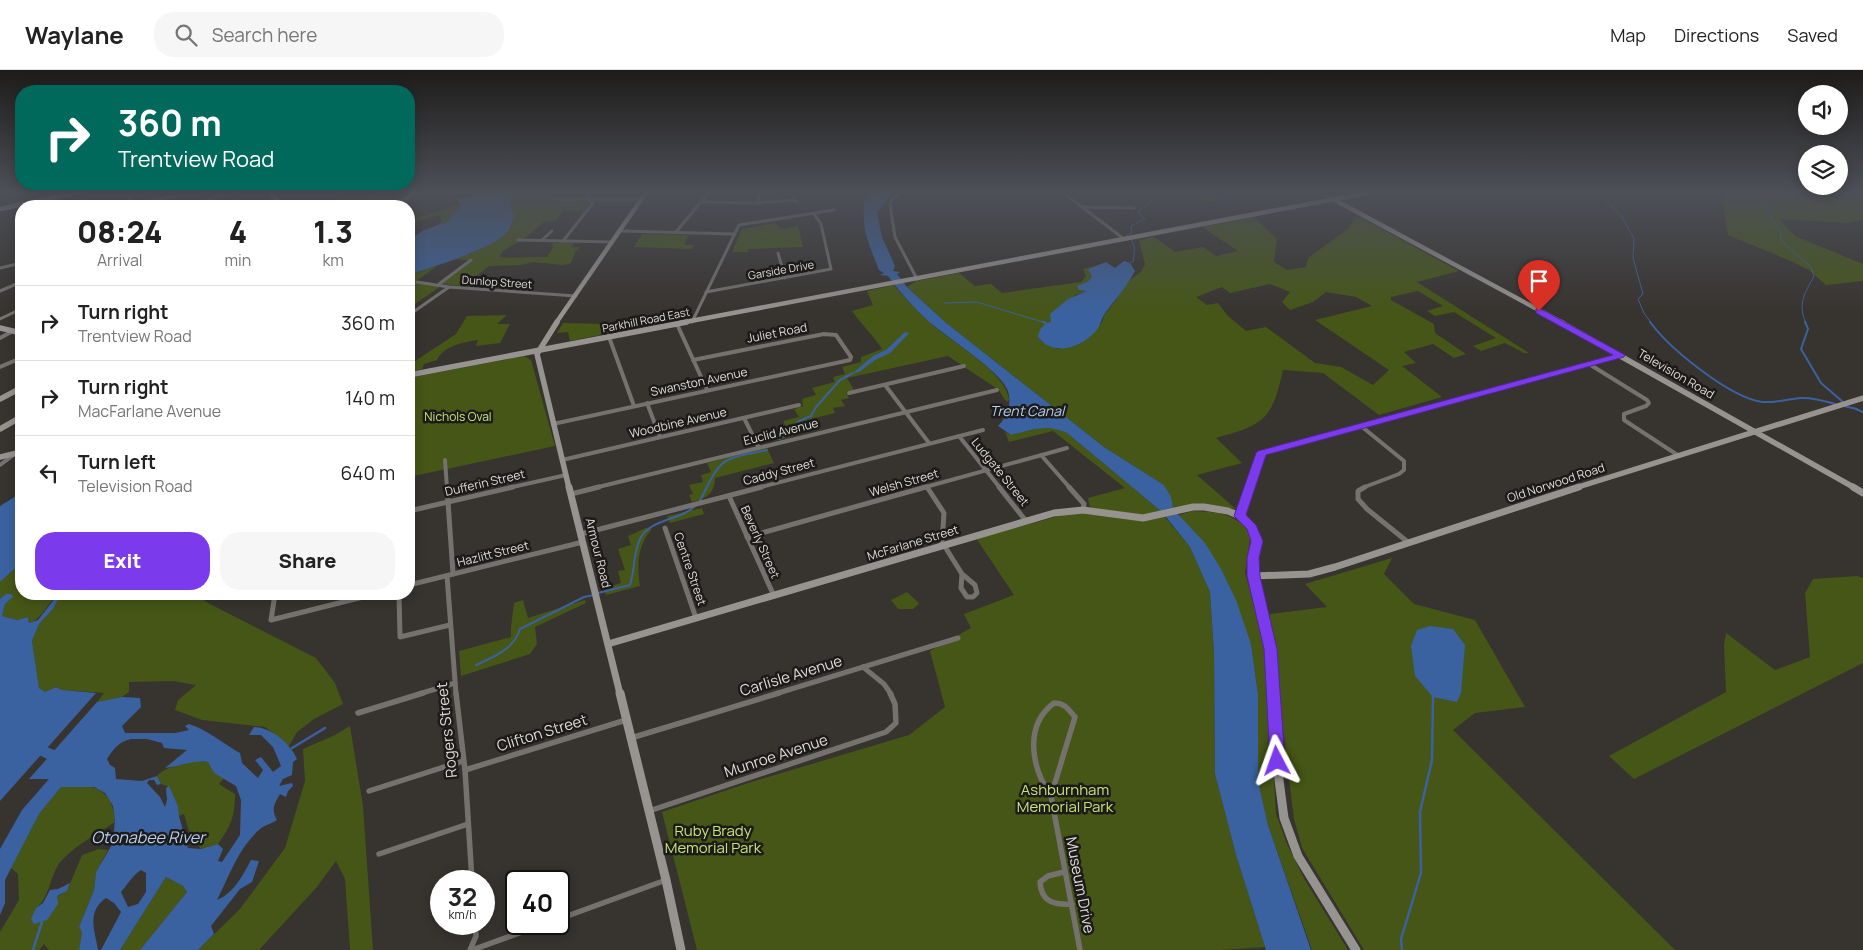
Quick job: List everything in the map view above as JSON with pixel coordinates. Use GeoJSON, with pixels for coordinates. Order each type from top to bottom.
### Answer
{"type":"FeatureCollection","features":[{"type":"Feature","properties":{"kind":"main road"},"geometry":{"type":"LineString","coordinates":[[539,350],[620,232]]}},
{"type":"Feature","properties":{"kind":"main road"},"geometry":{"type":"LineString","coordinates":[[917,278],[1164,232]]}},
{"type":"Feature","properties":{"kind":"main road","name":"Television Road"},"geometry":{"type":"LineString","coordinates":[[1394,232],[1621,355],[1863,493]]}},
{"type":"Feature","properties":{"kind":"main road","name":"Parkhill Road East"},"geometry":{"type":"LineString","coordinates":[[415,374],[917,278]]}},
{"type":"Feature","properties":{"kind":"main road"},"geometry":{"type":"LineString","coordinates":[[0,328],[13,331]]}},
{"type":"Feature","properties":{"kind":"main road","name":"Armour Road"},"geometry":{"type":"LineString","coordinates":[[539,350],[537,354],[553,424],[666,880],[681,950]]}},
{"type":"Feature","properties":{"kind":"main road"},"geometry":{"type":"LineString","coordinates":[[0,400],[15,391]]}},
{"type":"Feature","properties":{"kind":"main road","name":"Old Norwood Road"},"geometry":{"type":"LineString","coordinates":[[1254,576],[1309,574],[1335,567],[1863,398]]}},
{"type":"Feature","properties":{"kind":"main road"},"geometry":{"type":"LineString","coordinates":[[0,429],[15,421]]}},
{"type":"Feature","properties":{"kind":"main road"},"geometry":{"type":"LineString","coordinates":[[0,458],[15,454]]}},
{"type":"Feature","properties":{"kind":"main road","name":"McFarlane Street"},"geometry":{"type":"LineString","coordinates":[[608,644],[1054,513],[1083,510],[1143,518],[1204,507],[1228,511],[1240,516]]}},
{"type":"Feature","properties":{"kind":"main road"},"geometry":{"type":"LineString","coordinates":[[1240,516],[1252,528],[1257,541],[1253,558],[1254,576],[1270,649],[1279,780],[1284,818],[1298,856],[1356,950]]}},
{"type":"Feature","properties":{"kind":"street"},"geometry":{"type":"LineString","coordinates":[[542,240],[551,232]]}},
{"type":"Feature","properties":{"kind":"street"},"geometry":{"type":"LineString","coordinates":[[563,240],[569,232]]}},
{"type":"Feature","properties":{"kind":"street"},"geometry":{"type":"LineString","coordinates":[[678,232],[734,234],[692,322]]}},
{"type":"Feature","properties":{"kind":"street","name":"Garside Drive"},"geometry":{"type":"LineString","coordinates":[[706,292],[830,269],[823,232]]}},
{"type":"Feature","properties":{"kind":"street"},"geometry":{"type":"LineString","coordinates":[[894,232],[895,237],[917,278]]}},
{"type":"Feature","properties":{"kind":"street"},"geometry":{"type":"LineString","coordinates":[[1114,232],[1124,240]]}},
{"type":"Feature","properties":{"kind":"street"},"geometry":{"type":"LineString","coordinates":[[518,240],[612,242]]}},
{"type":"Feature","properties":{"kind":"street"},"geometry":{"type":"LineString","coordinates":[[778,253],[785,278]]}},
{"type":"Feature","properties":{"kind":"street"},"geometry":{"type":"LineString","coordinates":[[438,284],[472,260]]}},
{"type":"Feature","properties":{"kind":"street"},"geometry":{"type":"LineString","coordinates":[[0,268],[15,264]]}},
{"type":"Feature","properties":{"kind":"street","name":"Dunlop Street"},"geometry":{"type":"LineString","coordinates":[[417,282],[448,287],[576,296]]}},
{"type":"Feature","properties":{"kind":"street"},"geometry":{"type":"LineString","coordinates":[[0,291],[15,285]]}},
{"type":"Feature","properties":{"kind":"street"},"geometry":{"type":"LineString","coordinates":[[415,311],[448,287]]}},
{"type":"Feature","properties":{"kind":"street"},"geometry":{"type":"LineString","coordinates":[[0,319],[15,312]]}},
{"type":"Feature","properties":{"kind":"street"},"geometry":{"type":"LineString","coordinates":[[678,324],[707,390]]}},
{"type":"Feature","properties":{"kind":"street"},"geometry":{"type":"LineString","coordinates":[[0,338],[13,331]]}},
{"type":"Feature","properties":{"kind":"street","name":"Juliet Road"},"geometry":{"type":"LineString","coordinates":[[693,360],[824,334],[836,335],[851,358],[850,360]]}},
{"type":"Feature","properties":{"kind":"street"},"geometry":{"type":"LineString","coordinates":[[610,338],[634,406]]}},
{"type":"Feature","properties":{"kind":"street"},"geometry":{"type":"LineString","coordinates":[[1240,516],[1263,452],[1621,355]]}},
{"type":"Feature","properties":{"kind":"street","name":"Swanston Avenue"},"geometry":{"type":"LineString","coordinates":[[553,424],[850,360]]}},
{"type":"Feature","properties":{"kind":"street"},"geometry":{"type":"LineString","coordinates":[[0,367],[15,361]]}},
{"type":"Feature","properties":{"kind":"street"},"geometry":{"type":"LineString","coordinates":[[1589,364],[1647,400],[1649,403],[1646,406],[1624,414],[1624,420],[1679,456]]}},
{"type":"Feature","properties":{"kind":"street"},"geometry":{"type":"LineString","coordinates":[[849,393],[964,366]]}},
{"type":"Feature","properties":{"kind":"street"},"geometry":{"type":"LineString","coordinates":[[885,385],[929,443]]}},
{"type":"Feature","properties":{"kind":"street","name":"Euclid Avenue"},"geometry":{"type":"LineString","coordinates":[[571,494],[997,390]]}},
{"type":"Feature","properties":{"kind":"street"},"geometry":{"type":"LineString","coordinates":[[647,404],[660,437]]}},
{"type":"Feature","properties":{"kind":"street","name":"Woodbine Avenue"},"geometry":{"type":"LineString","coordinates":[[562,460],[799,405]]}},
{"type":"Feature","properties":{"kind":"street"},"geometry":{"type":"LineString","coordinates":[[744,418],[759,448]]}},
{"type":"Feature","properties":{"kind":"street"},"geometry":{"type":"LineString","coordinates":[[1361,426],[1404,461],[1404,470],[1400,475],[1367,485],[1358,491],[1358,498],[1367,509],[1410,544]]}},
{"type":"Feature","properties":{"kind":"street","name":"Caddy Street"},"geometry":{"type":"LineString","coordinates":[[581,534],[983,430]]}},
{"type":"Feature","properties":{"kind":"street","name":"Ludgate Street"},"geometry":{"type":"LineString","coordinates":[[958,436],[1026,521]]}},
{"type":"Feature","properties":{"kind":"street","name":"Welsh Street"},"geometry":{"type":"LineString","coordinates":[[747,537],[1067,448]]}},
{"type":"Feature","properties":{"kind":"street"},"geometry":{"type":"LineString","coordinates":[[0,465],[15,455]]}},
{"type":"Feature","properties":{"kind":"street"},"geometry":{"type":"LineString","coordinates":[[1041,455],[1084,504],[1083,510]]}},
{"type":"Feature","properties":{"kind":"street"},"geometry":{"type":"LineString","coordinates":[[0,458],[2,460],[0,465]]}},
{"type":"Feature","properties":{"kind":"street","name":"Rogers Street"},"geometry":{"type":"LineString","coordinates":[[445,460],[450,575],[450,625],[465,770],[471,870]]}},
{"type":"Feature","properties":{"kind":"street","name":"Dufferin Street"},"geometry":{"type":"LineString","coordinates":[[415,510],[566,475]]}},
{"type":"Feature","properties":{"kind":"street"},"geometry":{"type":"LineString","coordinates":[[927,487],[944,513],[941,540],[962,574],[975,586],[977,593],[973,596],[966,597],[961,588],[962,574]]}},
{"type":"Feature","properties":{"kind":"street","name":"Beverly Street"},"geometry":{"type":"LineString","coordinates":[[729,496],[774,596]]}},
{"type":"Feature","properties":{"kind":"street","name":"Centre Street"},"geometry":{"type":"LineString","coordinates":[[665,528],[696,618]]}},
{"type":"Feature","properties":{"kind":"street","name":"Hazlitt Street"},"geometry":{"type":"LineString","coordinates":[[415,584],[583,542]]}},
{"type":"Feature","properties":{"kind":"street"},"geometry":{"type":"LineString","coordinates":[[274,600],[272,620],[349,600]]}},
{"type":"Feature","properties":{"kind":"street"},"geometry":{"type":"LineString","coordinates":[[399,600],[400,637],[450,625]]}},
{"type":"Feature","properties":{"kind":"street","name":"Carlisle Avenue"},"geometry":{"type":"LineString","coordinates":[[631,738],[958,638]]}},
{"type":"Feature","properties":{"kind":"street","name":"Munroe Avenue"},"geometry":{"type":"LineString","coordinates":[[649,811],[886,732],[896,722],[894,696],[882,682],[863,667]]}},
{"type":"Feature","properties":{"kind":"street"},"geometry":{"type":"LineString","coordinates":[[358,713],[455,683]]}},
{"type":"Feature","properties":{"kind":"street","name":"Museum Drive"},"geometry":{"type":"LineString","coordinates":[[1051,796],[1043,785],[1033,750],[1034,737],[1041,717],[1049,705],[1055,703],[1068,707],[1074,717],[1051,796],[1080,950]]}},
{"type":"Feature","properties":{"kind":"street","name":"Clifton Street"},"geometry":{"type":"LineString","coordinates":[[465,770],[627,720]]}},
{"type":"Feature","properties":{"kind":"street"},"geometry":{"type":"LineString","coordinates":[[369,791],[463,761]]}},
{"type":"Feature","properties":{"kind":"street"},"geometry":{"type":"LineString","coordinates":[[379,854],[468,824]]}},
{"type":"Feature","properties":{"kind":"street"},"geometry":{"type":"LineString","coordinates":[[1064,872],[1048,876],[1040,882],[1040,891],[1045,900],[1059,906],[1072,904]]}},
{"type":"Feature","properties":{"kind":"street"},"geometry":{"type":"LineString","coordinates":[[570,914],[666,880]]}},
{"type":"Feature","properties":{"kind":"street"},"geometry":{"type":"LineString","coordinates":[[471,950],[476,935]]}},
{"type":"Feature","properties":{"kind":"street"},"geometry":{"type":"LineString","coordinates":[[471,950],[513,935]]}},
{"type":"Feature","properties":{"kind":"green space"},"geometry":{"type":"Polygon","coordinates":[[[506,232],[532,232],[503,251],[499,257],[547,257],[553,248],[552,243],[574,243],[572,247],[580,247],[575,252],[571,263],[563,265],[534,262],[520,265],[489,266],[464,286],[441,284],[471,261],[457,259],[485,247],[506,232]]]}},
{"type":"Feature","properties":{"kind":"green space"},"geometry":{"type":"Polygon","coordinates":[[[741,232],[799,232],[803,247],[748,249],[748,252],[732,252],[741,232]]]}},
{"type":"Feature","properties":{"kind":"green space"},"geometry":{"type":"Polygon","coordinates":[[[1210,232],[1270,232],[1277,239],[1274,262],[1287,270],[1306,267],[1308,258],[1344,232],[1387,232],[1459,271],[1417,282],[1529,353],[1524,353],[1505,343],[1481,351],[1473,346],[1496,338],[1454,312],[1435,316],[1427,311],[1443,306],[1418,291],[1391,297],[1391,300],[1434,324],[1435,333],[1466,354],[1454,358],[1433,344],[1404,352],[1416,363],[1402,366],[1442,397],[1379,415],[1323,373],[1283,370],[1275,400],[1263,418],[1245,429],[1216,438],[1242,463],[1197,475],[1236,509],[1206,504],[1173,509],[1164,485],[1104,447],[945,322],[907,287],[916,281],[959,273],[975,286],[991,284],[1002,293],[1081,282],[1086,276],[1083,269],[1094,266],[1088,269],[1092,277],[1079,290],[1088,291],[1075,295],[1038,337],[1042,342],[1058,349],[1088,338],[1102,322],[1104,315],[1126,283],[1141,272],[1145,264],[1139,240],[1154,237],[1175,252],[1203,247],[1216,256],[1238,251],[1210,232]],[[1270,284],[1230,293],[1222,287],[1196,297],[1207,305],[1218,303],[1228,316],[1246,331],[1266,327],[1315,363],[1341,367],[1373,385],[1389,370],[1315,320],[1372,306],[1356,297],[1326,292],[1313,302],[1290,310],[1282,302],[1290,292],[1270,284]]]}},
{"type":"Feature","properties":{"kind":"green space"},"geometry":{"type":"Polygon","coordinates":[[[1728,232],[1791,232],[1795,236],[1863,264],[1863,281],[1826,285],[1809,270],[1728,235],[1728,232]]]}},
{"type":"Feature","properties":{"kind":"green space"},"geometry":{"type":"Polygon","coordinates":[[[642,234],[689,235],[684,245],[694,245],[692,249],[634,247],[642,234]]]}},
{"type":"Feature","properties":{"kind":"green space"},"geometry":{"type":"Polygon","coordinates":[[[437,266],[415,282],[415,273],[437,266]]]}},
{"type":"Feature","properties":{"kind":"green space"},"geometry":{"type":"Polygon","coordinates":[[[415,282],[441,286],[415,304],[415,282]]]}},
{"type":"Feature","properties":{"kind":"green space"},"geometry":{"type":"Polygon","coordinates":[[[894,285],[935,327],[978,360],[999,379],[1006,389],[1008,402],[999,390],[948,356],[847,378],[854,390],[846,392],[849,398],[841,400],[845,406],[833,408],[835,413],[807,420],[790,432],[790,437],[773,441],[777,435],[787,428],[783,421],[799,417],[794,409],[803,406],[802,399],[816,395],[812,388],[835,382],[833,377],[845,374],[842,367],[861,362],[861,357],[882,349],[852,311],[873,305],[867,291],[894,285]]]}},
{"type":"Feature","properties":{"kind":"green space"},"geometry":{"type":"Polygon","coordinates":[[[507,315],[497,324],[510,324],[500,343],[476,346],[478,340],[460,344],[444,351],[437,360],[424,364],[422,369],[415,371],[415,361],[456,334],[467,316],[507,315]]]}},
{"type":"Feature","properties":{"kind":"green space"},"geometry":{"type":"Polygon","coordinates":[[[563,323],[605,324],[600,335],[570,341],[568,332],[557,333],[563,323]]]}},
{"type":"Feature","properties":{"kind":"green space","name":"Nichols Oval"},"geometry":{"type":"Polygon","coordinates":[[[524,356],[531,360],[555,446],[415,476],[415,377],[524,356]]]}},
{"type":"Feature","properties":{"kind":"green space"},"geometry":{"type":"Polygon","coordinates":[[[1042,427],[1054,427],[1067,433],[1162,512],[1136,515],[1090,507],[1088,498],[1125,488],[1053,431],[1009,442],[1005,432],[1011,435],[1042,427]]]}},
{"type":"Feature","properties":{"kind":"green space"},"geometry":{"type":"Polygon","coordinates":[[[767,448],[774,463],[715,478],[715,484],[711,492],[701,499],[692,502],[689,495],[693,494],[689,485],[703,482],[701,475],[711,472],[707,463],[767,448]]]}},
{"type":"Feature","properties":{"kind":"green space"},"geometry":{"type":"Polygon","coordinates":[[[702,508],[704,514],[670,523],[667,516],[702,508]]]}},
{"type":"Feature","properties":{"kind":"green space"},"geometry":{"type":"Polygon","coordinates":[[[1193,511],[1211,512],[1231,517],[1251,532],[1245,573],[1266,646],[1276,814],[1287,844],[1305,880],[1348,950],[1312,950],[1268,825],[1258,781],[1258,694],[1251,644],[1179,515],[1193,511]]]}},
{"type":"Feature","properties":{"kind":"green space","name":"Ashburnham Memorial Park"},"geometry":{"type":"Polygon","coordinates":[[[1075,512],[1165,517],[1190,547],[1210,592],[1214,653],[1215,774],[1236,855],[1265,947],[1221,950],[697,950],[662,812],[748,783],[909,735],[945,707],[930,651],[971,628],[964,614],[1014,595],[976,538],[1075,512]]]}},
{"type":"Feature","properties":{"kind":"green space"},"geometry":{"type":"Polygon","coordinates":[[[646,528],[652,529],[643,542],[639,556],[640,586],[606,595],[604,588],[621,583],[618,571],[625,570],[618,549],[631,545],[628,536],[646,528]]]}},
{"type":"Feature","properties":{"kind":"green space"},"geometry":{"type":"Polygon","coordinates":[[[1392,558],[1384,574],[1414,604],[1475,620],[1525,707],[1475,713],[1453,730],[1675,950],[1364,950],[1302,848],[1294,819],[1269,614],[1327,607],[1305,584],[1392,558]]]}},
{"type":"Feature","properties":{"kind":"green space"},"geometry":{"type":"Polygon","coordinates":[[[15,568],[15,600],[53,600],[37,619],[29,623],[28,617],[17,620],[2,616],[5,604],[11,599],[11,594],[0,599],[0,582],[15,568]]]}},
{"type":"Feature","properties":{"kind":"green space"},"geometry":{"type":"Polygon","coordinates":[[[1857,576],[1863,578],[1863,663],[1634,779],[1609,756],[1726,692],[1724,645],[1726,633],[1775,670],[1810,657],[1805,593],[1813,579],[1857,576]]]}},
{"type":"Feature","properties":{"kind":"green space"},"geometry":{"type":"Polygon","coordinates":[[[907,592],[919,603],[918,605],[913,609],[898,609],[891,600],[907,592]]]}},
{"type":"Feature","properties":{"kind":"green space"},"geometry":{"type":"Polygon","coordinates":[[[58,600],[204,600],[316,658],[335,683],[343,704],[314,719],[297,732],[289,746],[265,727],[202,720],[175,710],[178,700],[196,685],[173,681],[129,682],[129,692],[122,697],[97,702],[104,693],[62,690],[56,687],[45,692],[39,688],[32,641],[39,624],[53,609],[58,600]]]}},
{"type":"Feature","properties":{"kind":"green space"},"geometry":{"type":"Polygon","coordinates":[[[523,600],[528,618],[585,600],[586,603],[535,627],[537,644],[530,654],[461,676],[459,651],[511,637],[514,603],[523,600]]]}},
{"type":"Feature","properties":{"kind":"green space"},"geometry":{"type":"Polygon","coordinates":[[[350,726],[363,806],[373,950],[350,950],[345,879],[336,861],[316,888],[259,950],[198,950],[240,909],[285,848],[305,781],[303,749],[350,726]]]}},
{"type":"Feature","properties":{"kind":"green space"},"geometry":{"type":"Polygon","coordinates":[[[194,761],[208,762],[214,773],[224,778],[219,784],[235,794],[233,815],[226,832],[218,844],[201,849],[189,831],[184,814],[179,816],[178,806],[169,787],[161,784],[157,776],[170,768],[194,761]]]}},
{"type":"Feature","properties":{"kind":"green space"},"geometry":{"type":"Polygon","coordinates":[[[61,787],[92,787],[108,797],[113,808],[115,822],[80,845],[61,861],[54,873],[45,898],[36,908],[67,891],[82,855],[99,849],[108,850],[96,872],[94,890],[79,927],[82,932],[79,950],[49,950],[44,944],[39,950],[0,950],[0,932],[19,900],[18,874],[11,868],[39,814],[61,787]]]}},
{"type":"Feature","properties":{"kind":"green space"},"geometry":{"type":"Polygon","coordinates":[[[166,877],[183,886],[187,892],[140,950],[120,950],[166,877]]]}},
{"type":"Feature","properties":{"kind":"water"},"geometry":{"type":"Polygon","coordinates":[[[421,232],[507,232],[501,238],[477,251],[415,273],[415,236],[421,232]]]}},
{"type":"Feature","properties":{"kind":"water","name":"Trent Canal"},"geometry":{"type":"Polygon","coordinates":[[[865,232],[881,232],[895,266],[893,271],[900,272],[897,274],[907,287],[945,322],[1104,447],[1164,485],[1171,497],[1173,509],[1205,543],[1221,569],[1236,600],[1251,644],[1258,694],[1258,781],[1268,825],[1311,950],[1266,950],[1236,855],[1215,774],[1214,653],[1210,592],[1190,547],[1162,512],[1067,433],[1052,428],[1045,428],[1011,435],[998,426],[1006,414],[1009,404],[1009,394],[1002,382],[976,357],[924,317],[888,276],[880,275],[884,273],[879,270],[865,232]]]}},
{"type":"Feature","properties":{"kind":"water"},"geometry":{"type":"Polygon","coordinates":[[[1124,261],[1130,263],[1135,271],[1104,314],[1097,330],[1089,338],[1074,346],[1059,348],[1051,347],[1038,337],[1042,327],[1051,322],[1050,314],[1068,299],[1087,291],[1079,290],[1077,286],[1087,282],[1092,277],[1088,269],[1106,262],[1115,268],[1124,261]]]}},
{"type":"Feature","properties":{"kind":"water"},"geometry":{"type":"Polygon","coordinates":[[[905,332],[909,333],[890,353],[875,360],[859,372],[853,373],[873,356],[886,350],[905,332]]]}},
{"type":"Feature","properties":{"kind":"water"},"geometry":{"type":"Polygon","coordinates":[[[15,497],[15,568],[0,582],[0,506],[15,497]]]}},
{"type":"Feature","properties":{"kind":"water"},"geometry":{"type":"Polygon","coordinates":[[[6,594],[11,594],[13,597],[5,604],[2,616],[17,620],[28,617],[29,623],[38,620],[54,600],[58,600],[53,609],[39,624],[32,641],[39,688],[45,692],[56,687],[62,690],[96,693],[0,801],[0,599],[6,594]]]}},
{"type":"Feature","properties":{"kind":"water"},"geometry":{"type":"Polygon","coordinates":[[[1430,626],[1453,629],[1465,645],[1461,693],[1457,702],[1433,697],[1415,676],[1411,646],[1417,630],[1430,626]]]}},
{"type":"Feature","properties":{"kind":"water","name":"Otonabee River"},"geometry":{"type":"Polygon","coordinates":[[[122,697],[140,698],[141,707],[122,726],[125,733],[175,733],[189,730],[185,726],[189,724],[209,733],[240,753],[242,763],[258,778],[263,770],[255,760],[261,757],[273,772],[281,766],[273,747],[261,735],[249,735],[254,727],[267,730],[280,737],[297,759],[293,762],[292,775],[283,779],[279,786],[292,783],[293,786],[288,791],[286,797],[280,794],[276,801],[274,810],[277,820],[262,828],[246,844],[217,900],[233,888],[251,860],[259,861],[252,882],[240,889],[211,926],[214,934],[198,950],[140,950],[187,892],[183,886],[166,877],[120,950],[101,950],[121,912],[114,903],[106,898],[96,909],[93,922],[98,950],[79,950],[82,932],[79,927],[94,890],[96,872],[113,843],[115,820],[113,806],[105,793],[94,787],[61,787],[39,814],[5,880],[5,903],[0,915],[0,849],[22,810],[49,779],[29,779],[97,702],[122,697]],[[131,739],[117,746],[107,759],[110,765],[115,768],[116,779],[142,781],[157,776],[161,784],[157,785],[154,780],[149,780],[147,783],[160,797],[165,807],[167,800],[166,788],[169,786],[178,806],[188,848],[201,849],[218,844],[223,849],[218,861],[222,862],[240,835],[241,800],[236,786],[214,773],[208,762],[192,762],[165,768],[187,750],[164,748],[162,743],[147,739],[131,739]],[[141,870],[121,892],[128,907],[138,904],[146,892],[146,873],[141,870]]]}},
{"type":"Feature","properties":{"kind":"water"},"geometry":{"type":"Polygon","coordinates":[[[70,883],[67,891],[57,896],[58,904],[47,920],[34,924],[31,919],[36,908],[43,903],[50,890],[58,889],[70,883]]]}},
{"type":"Feature","properties":{"kind":"waterway"},"geometry":{"type":"LineString","coordinates":[[1130,263],[1133,261],[1134,250],[1132,241],[1127,235],[1132,232]]}},
{"type":"Feature","properties":{"kind":"waterway"},"geometry":{"type":"LineString","coordinates":[[1630,232],[1634,239],[1633,258],[1643,294],[1638,299],[1651,323]]}},
{"type":"Feature","properties":{"kind":"waterway"},"geometry":{"type":"LineString","coordinates":[[1780,232],[1781,241],[1811,267],[1814,276],[1805,293],[1802,304],[1806,323]]}},
{"type":"Feature","properties":{"kind":"waterway"},"geometry":{"type":"LineString","coordinates":[[945,303],[977,302],[1046,323],[1043,322]]}},
{"type":"Feature","properties":{"kind":"waterway"},"geometry":{"type":"LineString","coordinates":[[1650,322],[1686,358],[1717,382],[1733,391],[1762,402],[1810,398],[1835,404]]}},
{"type":"Feature","properties":{"kind":"waterway"},"geometry":{"type":"LineString","coordinates":[[1805,322],[1808,329],[1801,349],[1821,383],[1843,402]]}},
{"type":"Feature","properties":{"kind":"waterway"},"geometry":{"type":"LineString","coordinates":[[780,439],[799,421],[811,416],[816,407],[840,380],[853,373]]}},
{"type":"Feature","properties":{"kind":"waterway"},"geometry":{"type":"LineString","coordinates":[[1844,406],[1857,409]]}},
{"type":"Feature","properties":{"kind":"waterway"},"geometry":{"type":"LineString","coordinates":[[1856,409],[1863,412]]}},
{"type":"Feature","properties":{"kind":"waterway"},"geometry":{"type":"LineString","coordinates":[[699,502],[715,473],[723,463],[737,456],[767,450]]}},
{"type":"Feature","properties":{"kind":"waterway"},"geometry":{"type":"LineString","coordinates":[[598,593],[630,585],[636,550],[645,532],[658,523],[682,514],[696,505]]}},
{"type":"Feature","properties":{"kind":"waterway"},"geometry":{"type":"LineString","coordinates":[[476,665],[502,652],[513,642],[520,629],[584,597],[594,595]]}},
{"type":"Feature","properties":{"kind":"waterway"},"geometry":{"type":"LineString","coordinates":[[1402,950],[1401,939],[1421,873],[1420,812],[1432,760],[1433,697]]}},
{"type":"Feature","properties":{"kind":"waterway"},"geometry":{"type":"LineString","coordinates":[[292,748],[325,728]]}},
{"type":"Feature","properties":{"kind":"waterway","name":"Otonabee River"},"geometry":{"type":"LineString","coordinates":[[33,746],[63,760]]}},
{"type":"Feature","properties":{"kind":"waterway"},"geometry":{"type":"LineString","coordinates":[[33,950],[42,922]]}},
{"type":"Feature","properties":{"kind":"route"},"geometry":{"type":"LineString","coordinates":[[1277,761],[1270,649],[1258,602],[1254,576],[1253,558],[1257,541],[1252,528],[1240,516],[1262,453],[1621,355],[1539,311]]}},
{"type":"Feature","properties":{"kind":"park label","name":"Ruby Brady Memorial Park"},"geometry":{"type":"Point","coordinates":[713,840]}}]}
